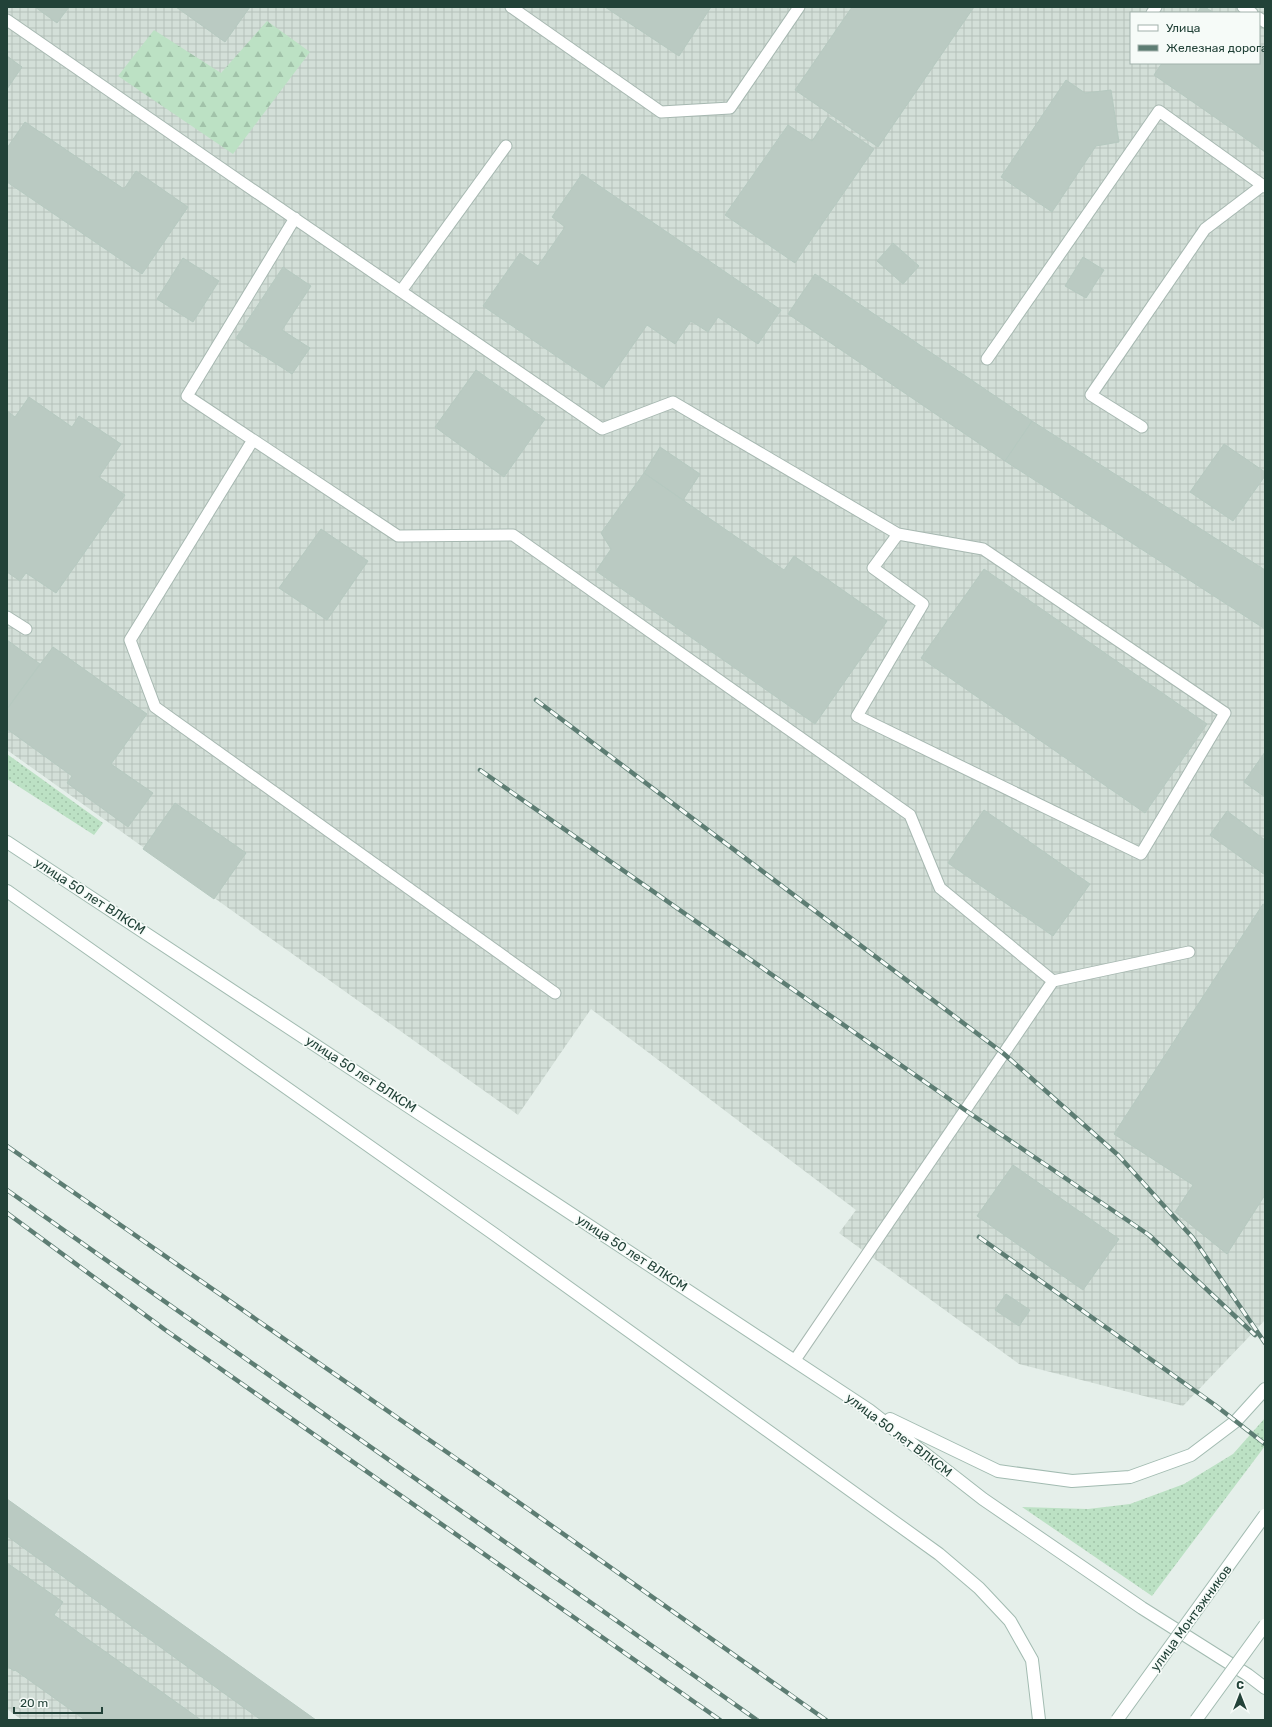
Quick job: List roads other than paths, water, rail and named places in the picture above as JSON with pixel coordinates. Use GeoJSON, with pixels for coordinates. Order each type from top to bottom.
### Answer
{"type":"FeatureCollection","features":[{"type":"Feature","properties":{"kind":"street","name":"улица 50 лет ВЛКСМ"},"geometry":{"type":"LineString","coordinates":[[7,842],[795,1360],[869,1410],[983,1499],[1142,1608],[1248,1675]]}},
{"type":"Feature","properties":{"kind":"street"},"geometry":{"type":"LineString","coordinates":[[7,891],[494,1234],[939,1554],[979,1588],[1010,1621],[1032,1660],[1039,1720]]}},
{"type":"Feature","properties":{"kind":"street"},"geometry":{"type":"LineString","coordinates":[[869,1410],[998,1470],[1072,1481],[1130,1477],[1191,1455],[1236,1421],[1265,1389]]}},
{"type":"Feature","properties":{"kind":"street","name":"улица Монтажников"},"geometry":{"type":"LineString","coordinates":[[1117,1720],[1265,1515]]}},
{"type":"Feature","properties":{"kind":"street"},"geometry":{"type":"LineString","coordinates":[[1196,1720],[1265,1625]]}},
{"type":"Feature","properties":{"kind":"street"},"geometry":{"type":"LineString","coordinates":[[1248,1675],[1265,1680]]}},
{"type":"Feature","properties":{"kind":"street"},"geometry":{"type":"LineString","coordinates":[[1248,1675],[1265,1688]]}},
{"type":"Feature","properties":{"kind":"lane"},"geometry":{"type":"LineString","coordinates":[[511,7],[662,112],[730,108],[799,7]]}},
{"type":"Feature","properties":{"kind":"lane"},"geometry":{"type":"LineString","coordinates":[[7,20],[602,429],[673,402],[898,534],[983,549],[1225,714],[1141,854],[857,716],[923,604],[872,568],[898,534]]}},
{"type":"Feature","properties":{"kind":"lane"},"geometry":{"type":"LineString","coordinates":[[987,359],[1159,111],[1264,186],[1205,229],[1091,395],[1142,427]]}},
{"type":"Feature","properties":{"kind":"lane"},"geometry":{"type":"LineString","coordinates":[[401,291],[506,146]]}},
{"type":"Feature","properties":{"kind":"lane"},"geometry":{"type":"LineString","coordinates":[[295,218],[186,396],[398,536],[514,535],[910,815],[940,888],[1053,981]]}},
{"type":"Feature","properties":{"kind":"lane"},"geometry":{"type":"LineString","coordinates":[[253,440],[130,640],[155,707],[555,993]]}},
{"type":"Feature","properties":{"kind":"lane"},"geometry":{"type":"LineString","coordinates":[[7,617],[26,629]]}},
{"type":"Feature","properties":{"kind":"lane"},"geometry":{"type":"LineString","coordinates":[[795,1360],[1053,981],[1189,952]]}},
{"type":"Feature","properties":{"kind":"railway"},"geometry":{"type":"LineString","coordinates":[[536,700],[1003,1053],[1118,1155],[1193,1238],[1265,1343]]}},
{"type":"Feature","properties":{"kind":"railway"},"geometry":{"type":"LineString","coordinates":[[480,770],[965,1110],[1149,1235],[1255,1335]]}},
{"type":"Feature","properties":{"kind":"railway"},"geometry":{"type":"LineString","coordinates":[[7,1146],[497,1487],[826,1720]]}},
{"type":"Feature","properties":{"kind":"railway"},"geometry":{"type":"LineString","coordinates":[[7,1190],[757,1720]]}},
{"type":"Feature","properties":{"kind":"railway"},"geometry":{"type":"LineString","coordinates":[[7,1213],[164,1329],[720,1720]]}},
{"type":"Feature","properties":{"kind":"railway"},"geometry":{"type":"LineString","coordinates":[[979,1237],[1215,1405],[1265,1444]]}}]}
